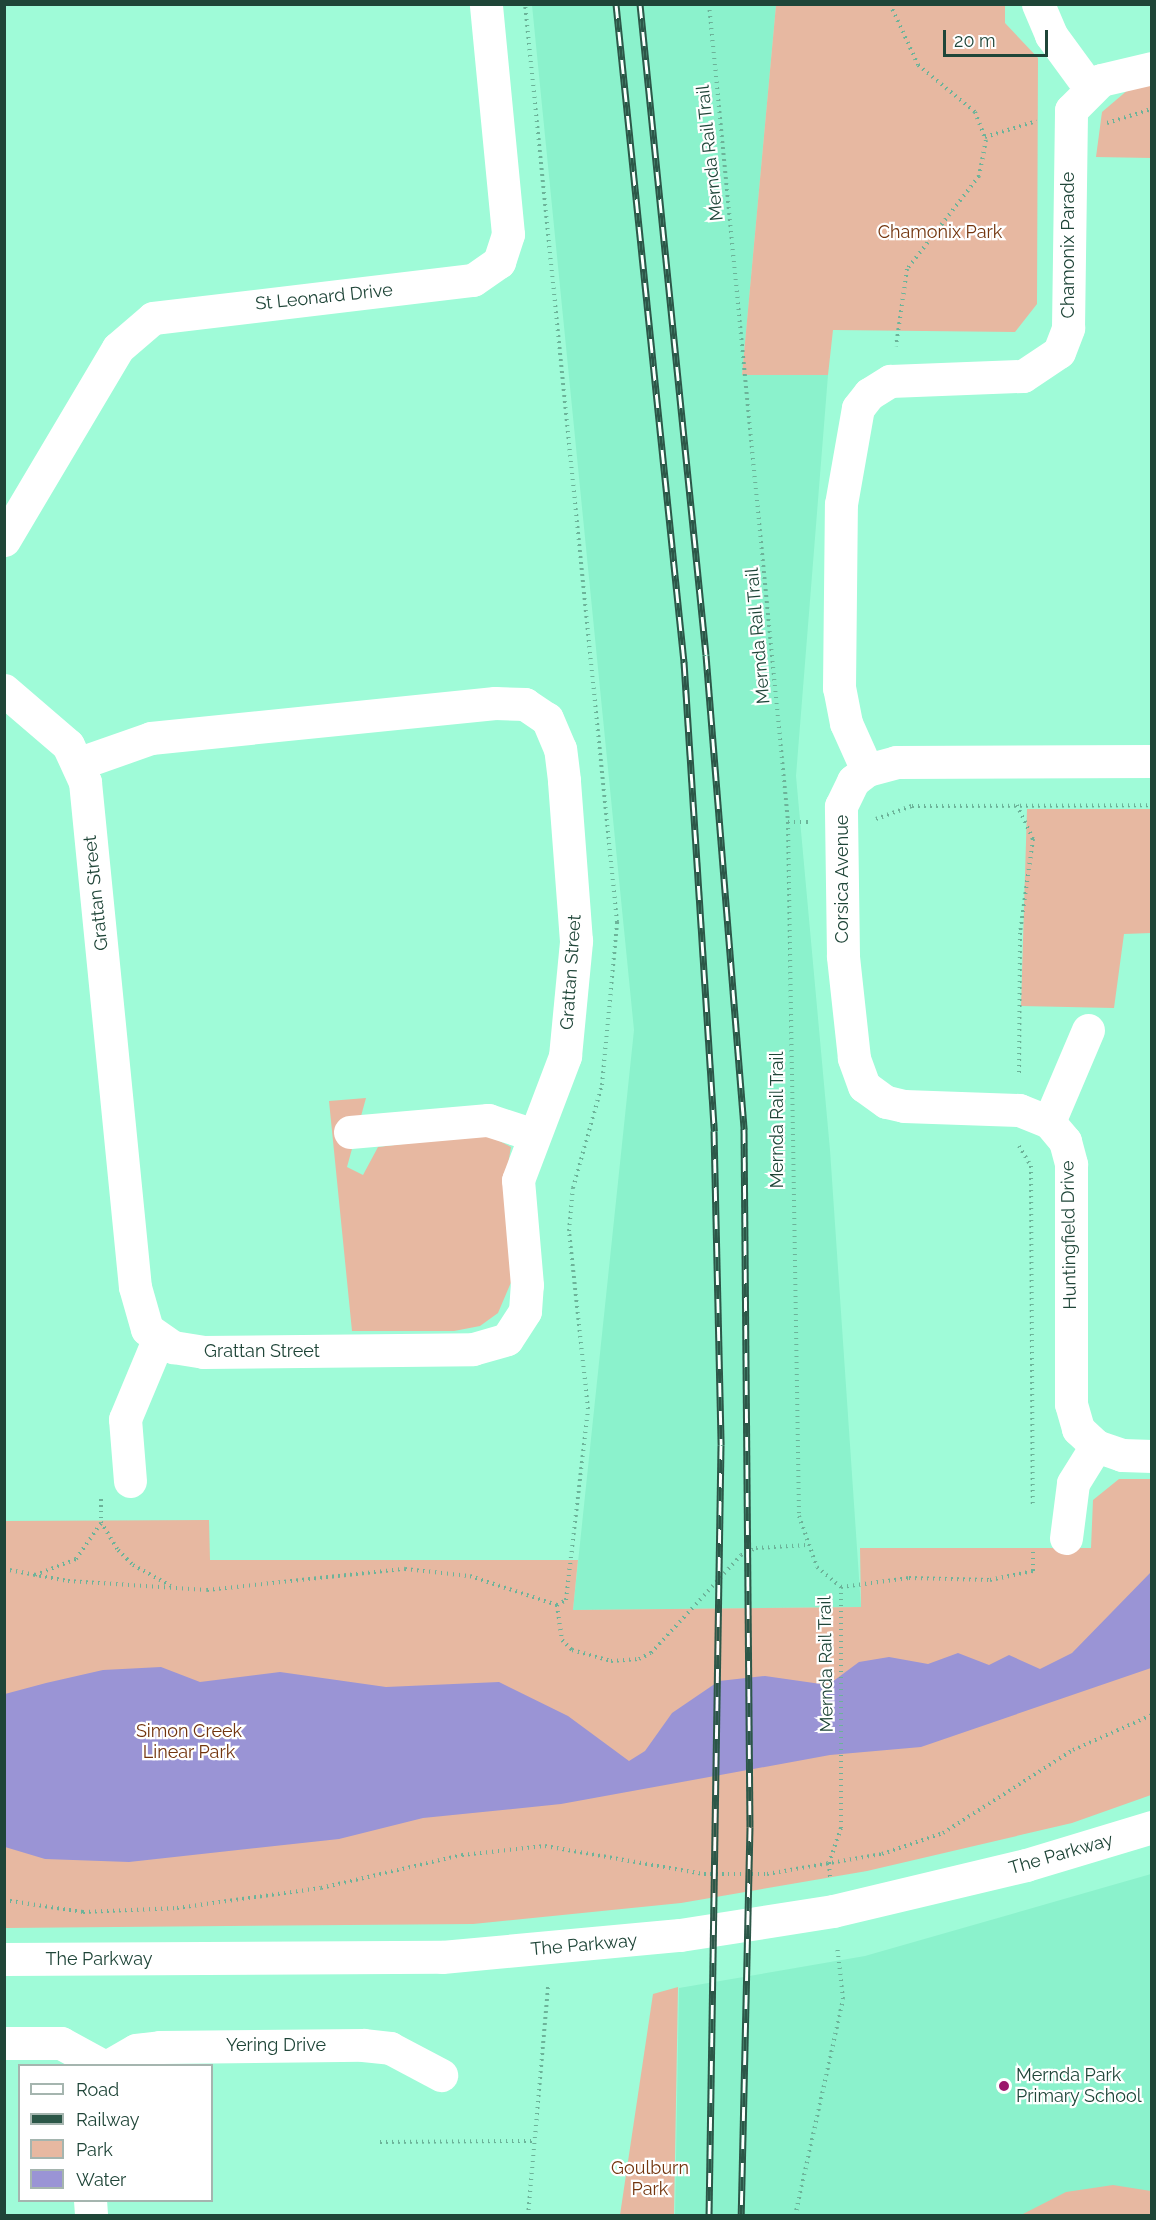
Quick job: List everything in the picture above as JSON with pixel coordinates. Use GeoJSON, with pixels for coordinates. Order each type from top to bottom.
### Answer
{"type":"FeatureCollection","features":[{"type":"Feature","properties":{"kind":"street","name":"St Leonard Drive"},"geometry":{"type":"LineString","coordinates":[[4,540],[118,348],[153,318],[473,280],[499,262],[508,234],[486,4]]}},
{"type":"Feature","properties":{"kind":"street"},"geometry":{"type":"LineString","coordinates":[[1038,4],[1051,35],[1089,87],[1152,68]]}},
{"type":"Feature","properties":{"kind":"street","name":"Chamonix Parade"},"geometry":{"type":"LineString","coordinates":[[867,770],[846,723],[839,688],[841,504],[858,408],[869,394],[897,379],[1023,376],[1059,352],[1068,328],[1069,121],[1089,87]]}},
{"type":"Feature","properties":{"kind":"street"},"geometry":{"type":"LineString","coordinates":[[4,690],[56,732],[80,763]]}},
{"type":"Feature","properties":{"kind":"street","name":"Grattan Street"},"geometry":{"type":"LineString","coordinates":[[510,702],[536,710],[547,719],[560,749],[576,932],[565,1056],[531,1134],[518,1180],[525,1311],[518,1327],[494,1346],[203,1352],[158,1340],[141,1317],[135,1287],[80,763],[146,739],[510,702]]}},
{"type":"Feature","properties":{"kind":"street"},"geometry":{"type":"LineString","coordinates":[[867,770],[896,762],[1152,761]]}},
{"type":"Feature","properties":{"kind":"street","name":"Corsica Avenue"},"geometry":{"type":"LineString","coordinates":[[867,770],[846,793],[840,823],[844,968],[854,1058],[864,1086],[885,1102],[903,1106],[1019,1110],[1049,1122]]}},
{"type":"Feature","properties":{"kind":"street"},"geometry":{"type":"LineString","coordinates":[[1049,1122],[1088,1030]]}},
{"type":"Feature","properties":{"kind":"street"},"geometry":{"type":"LineString","coordinates":[[350,1132],[477,1120],[531,1134]]}},
{"type":"Feature","properties":{"kind":"street","name":"Huntingfield Drive"},"geometry":{"type":"LineString","coordinates":[[1049,1122],[1065,1141],[1071,1164],[1071,1404],[1078,1429],[1096,1446]]}},
{"type":"Feature","properties":{"kind":"street"},"geometry":{"type":"LineString","coordinates":[[115,1484],[125,1419],[158,1340]]}},
{"type":"Feature","properties":{"kind":"street"},"geometry":{"type":"LineString","coordinates":[[1066,1538],[1073,1483],[1096,1446],[1122,1455],[1152,1456]]}},
{"type":"Feature","properties":{"kind":"street","name":"The Parkway"},"geometry":{"type":"LineString","coordinates":[[4,1959],[442,1957],[680,1935],[833,1911],[1026,1865],[1152,1827]]}},
{"type":"Feature","properties":{"kind":"street"},"geometry":{"type":"LineString","coordinates":[[4,2043],[61,2043],[100,2064]]}},
{"type":"Feature","properties":{"kind":"street","name":"Yering Drive"},"geometry":{"type":"LineString","coordinates":[[112,2064],[136,2050],[160,2047],[363,2045],[390,2048],[441,2075]]}},
{"type":"Feature","properties":{"kind":"path","name":"Mernda Rail Trail"},"geometry":{"type":"LineString","coordinates":[[709,4],[788,822],[793,1355],[798,1505],[806,1545],[830,1582],[841,1587],[841,1828],[828,1863],[843,1999],[795,2216]]}},
{"type":"Feature","properties":{"kind":"path"},"geometry":{"type":"LineString","coordinates":[[890,4],[918,65],[975,112],[986,140],[979,176],[907,269],[896,324],[897,379]]}},
{"type":"Feature","properties":{"kind":"path"},"geometry":{"type":"LineString","coordinates":[[1017,805],[1033,839],[1020,933],[1019,1110],[1019,1152],[1031,1166],[1033,1516]]}},
{"type":"Feature","properties":{"kind":"path"},"geometry":{"type":"LineString","coordinates":[[840,823],[882,818],[912,806],[1152,805]]}},
{"type":"Feature","properties":{"kind":"path"},"geometry":{"type":"LineString","coordinates":[[33,1576],[76,1559],[101,1522],[115,1484]]}},
{"type":"Feature","properties":{"kind":"path"},"geometry":{"type":"LineString","coordinates":[[101,1522],[133,1565],[175,1588]]}},
{"type":"Feature","properties":{"kind":"path"},"geometry":{"type":"LineString","coordinates":[[841,1587],[909,1578],[990,1580],[1033,1571],[1033,1538]]}},
{"type":"Feature","properties":{"kind":"path"},"geometry":{"type":"LineString","coordinates":[[4,1569],[33,1576],[175,1588],[253,1589],[405,1569],[470,1576],[557,1605],[562,1641],[572,1650],[611,1661],[639,1659],[651,1653],[741,1555],[756,1548],[806,1545]]}},
{"type":"Feature","properties":{"kind":"path"},"geometry":{"type":"LineString","coordinates":[[4,1900],[83,1912],[177,1908],[321,1888],[462,1855],[545,1846],[735,1877],[828,1863],[882,1854],[943,1833],[1073,1750],[1152,1715]]}},
{"type":"Feature","properties":{"kind":"path"},"geometry":{"type":"LineString","coordinates":[[528,2216],[548,1987]]}},
{"type":"Feature","properties":{"kind":"path"},"geometry":{"type":"LineString","coordinates":[[380,2142],[536,2140]]}},
{"type":"Feature","properties":{"kind":"shaded area"},"geometry":{"type":"Polygon","coordinates":[[[532,5],[776,5],[742,375],[828,375],[796,776],[830,1150],[861,1607],[573,1610],[634,1030],[532,5]]]}},
{"type":"Feature","properties":{"kind":"shaded area","name":"Mernda Park Primary School"},"geometry":{"type":"Polygon","coordinates":[[[1151,1874],[1151,2215],[675,2216],[679,1988],[865,1956],[1151,1874]]]}},
{"type":"Feature","properties":{"kind":"green space","name":"Chamonix Park"},"geometry":{"type":"Polygon","coordinates":[[[776,5],[1005,5],[1005,23],[1038,58],[1037,304],[1015,332],[833,330],[828,375],[742,375],[776,5]]]}},
{"type":"Feature","properties":{"kind":"green space"},"geometry":{"type":"Polygon","coordinates":[[[1151,85],[1151,158],[1096,157],[1102,112],[1129,89],[1151,85]]]}},
{"type":"Feature","properties":{"kind":"green space"},"geometry":{"type":"Polygon","coordinates":[[[1027,809],[1151,809],[1151,933],[1124,934],[1114,1008],[1021,1006],[1027,809]]]}},
{"type":"Feature","properties":{"kind":"green space"},"geometry":{"type":"Polygon","coordinates":[[[366,1098],[347,1167],[363,1175],[378,1147],[486,1134],[511,1147],[506,1176],[512,1280],[498,1313],[480,1326],[454,1331],[352,1331],[329,1101],[366,1098]]]}},
{"type":"Feature","properties":{"kind":"green space","name":"Simon Creek Linear Park"},"geometry":{"type":"Polygon","coordinates":[[[1119,1479],[1151,1479],[1151,1795],[1072,1823],[867,1871],[681,1903],[473,1924],[5,1928],[4,1521],[209,1520],[210,1560],[578,1560],[573,1610],[861,1607],[860,1548],[1091,1548],[1093,1500],[1119,1479]]]}},
{"type":"Feature","properties":{"kind":"green space","name":"Goulburn Park"},"geometry":{"type":"Polygon","coordinates":[[[678,1987],[674,2215],[620,2215],[653,1994],[678,1987]]]}},
{"type":"Feature","properties":{"kind":"green space"},"geometry":{"type":"Polygon","coordinates":[[[1113,2185],[1151,2191],[1151,2215],[1021,2215],[1066,2192],[1113,2185]]]}},
{"type":"Feature","properties":{"kind":"water"},"geometry":{"type":"Polygon","coordinates":[[[1151,1572],[1151,1668],[921,1747],[830,1755],[561,1804],[423,1818],[339,1839],[129,1862],[45,1859],[5,1847],[5,1694],[46,1683],[103,1670],[161,1667],[200,1682],[280,1672],[386,1687],[499,1682],[568,1716],[629,1761],[645,1751],[672,1713],[719,1681],[765,1676],[828,1685],[859,1662],[889,1657],[928,1664],[958,1653],[989,1665],[1009,1655],[1040,1669],[1072,1653],[1151,1572]]]}},
{"type":"Feature","properties":{"kind":"railway"},"geometry":{"type":"LineString","coordinates":[[616,4],[684,662],[714,1131],[721,1445],[709,2216]]}},
{"type":"Feature","properties":{"kind":"railway"},"geometry":{"type":"LineString","coordinates":[[640,4],[706,655],[744,1129],[750,1827],[741,2216]]}},
{"type":"Feature","properties":{"kind":"place","name":"Mernda Park Primary School"},"geometry":{"type":"Point","coordinates":[1004,2086]}}]}
